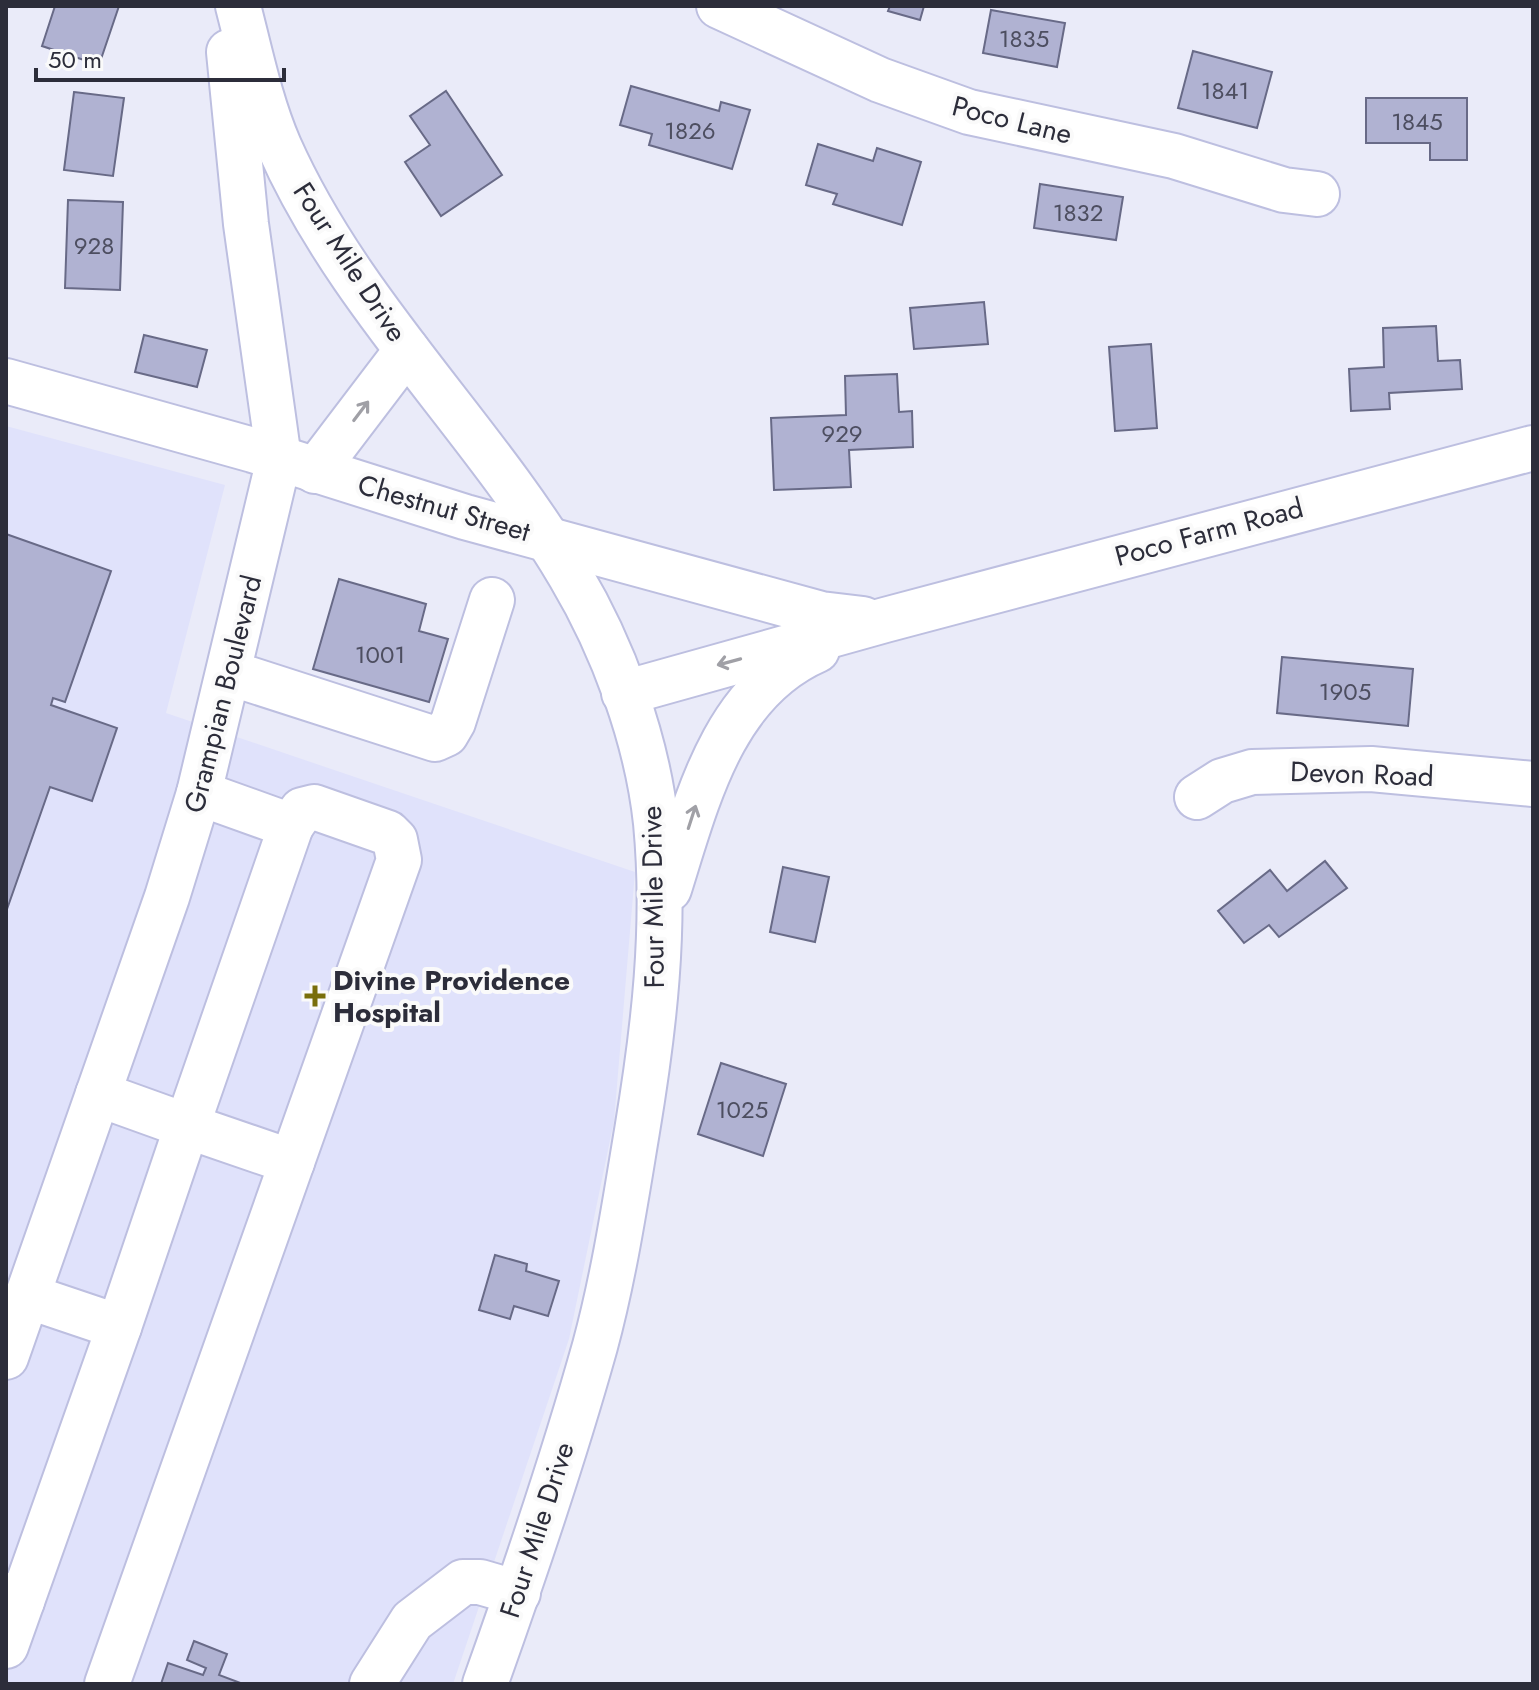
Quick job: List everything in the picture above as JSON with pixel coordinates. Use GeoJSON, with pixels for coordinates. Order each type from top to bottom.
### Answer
{"type":"FeatureCollection","features":[{"type":"Feature","properties":{"kind":"street","name":"Grampian Boulevard"},"geometry":{"type":"LineString","coordinates":[[6,1357],[167,897],[199,793],[230,673],[297,465],[246,224],[225,6]]}},
{"type":"Feature","properties":{"kind":"street","name":"Four Mile Drive"},"geometry":{"type":"LineString","coordinates":[[238,6],[261,93],[288,164],[360,288],[545,536],[592,616],[624,693],[647,773],[656,823],[660,918],[658,986],[618,1244],[596,1342],[518,1593],[485,1684]]}},
{"type":"Feature","properties":{"kind":"street","name":"Poco Lane"},"geometry":{"type":"LineString","coordinates":[[719,6],[880,80],[969,112],[1174,156],[1284,190],[1317,194]]}},
{"type":"Feature","properties":{"kind":"street"},"geometry":{"type":"LineString","coordinates":[[297,465],[407,350]]}},
{"type":"Feature","properties":{"kind":"street","name":"Chestnut Street"},"geometry":{"type":"LineString","coordinates":[[6,381],[465,517],[545,536],[821,614],[885,620]]}},
{"type":"Feature","properties":{"kind":"street","name":"Poco Farm Road"},"geometry":{"type":"LineString","coordinates":[[885,620],[1533,448]]}},
{"type":"Feature","properties":{"kind":"street"},"geometry":{"type":"LineString","coordinates":[[230,673],[435,739],[446,734],[453,722],[492,600]]}},
{"type":"Feature","properties":{"kind":"street"},"geometry":{"type":"LineString","coordinates":[[624,693],[885,620]]}},
{"type":"Feature","properties":{"kind":"street"},"geometry":{"type":"LineString","coordinates":[[660,918],[704,779],[746,706],[772,679],[807,654],[885,620]]}},
{"type":"Feature","properties":{"kind":"street","name":"Devon Road"},"geometry":{"type":"LineString","coordinates":[[1197,797],[1222,781],[1252,772],[1371,769],[1533,784]]}},
{"type":"Feature","properties":{"kind":"street"},"geometry":{"type":"LineString","coordinates":[[199,793],[291,826]]}},
{"type":"Feature","properties":{"kind":"street"},"geometry":{"type":"LineString","coordinates":[[6,1646],[14,1598],[119,1327],[291,826],[302,810],[314,807],[388,833],[395,840],[399,860],[107,1684]]}},
{"type":"Feature","properties":{"kind":"street"},"geometry":{"type":"LineString","coordinates":[[98,1094],[292,1162]]}},
{"type":"Feature","properties":{"kind":"street"},"geometry":{"type":"LineString","coordinates":[[27,1296],[119,1327]]}},
{"type":"Feature","properties":{"kind":"street"},"geometry":{"type":"LineString","coordinates":[[372,1684],[412,1621],[463,1582],[480,1582],[518,1593]]}},
{"type":"Feature","properties":{"kind":"shaded area","name":"Divine Providence Hospital"},"geometry":{"type":"Polygon","coordinates":[[[6,426],[225,485],[166,713],[635,872],[614,1121],[569,1339],[453,1684],[6,1684],[6,426]]]}},
{"type":"Feature","properties":{"kind":"building"},"geometry":{"type":"Polygon","coordinates":[[[55,6],[119,6],[99,65],[42,46],[55,6]]]}},
{"type":"Feature","properties":{"kind":"building"},"geometry":{"type":"Polygon","coordinates":[[[890,6],[924,6],[920,20],[888,11],[890,6]]]}},
{"type":"Feature","properties":{"kind":"building"},"geometry":{"type":"Polygon","coordinates":[[[991,10],[1065,23],[1057,67],[983,53],[991,10]]]}},
{"type":"Feature","properties":{"kind":"building"},"geometry":{"type":"Polygon","coordinates":[[[1193,51],[1272,72],[1257,128],[1178,108],[1193,51]]]}},
{"type":"Feature","properties":{"kind":"building"},"geometry":{"type":"Polygon","coordinates":[[[631,86],[719,111],[721,102],[750,110],[732,169],[649,145],[652,134],[620,125],[631,86]]]}},
{"type":"Feature","properties":{"kind":"building"},"geometry":{"type":"Polygon","coordinates":[[[446,91],[502,175],[441,216],[405,162],[430,145],[410,116],[446,91]]]}},
{"type":"Feature","properties":{"kind":"building"},"geometry":{"type":"Polygon","coordinates":[[[74,92],[124,98],[113,176],[64,170],[74,92]]]}},
{"type":"Feature","properties":{"kind":"building"},"geometry":{"type":"Polygon","coordinates":[[[1366,98],[1467,98],[1467,160],[1430,160],[1430,143],[1366,143],[1366,98]]]}},
{"type":"Feature","properties":{"kind":"building"},"geometry":{"type":"Polygon","coordinates":[[[818,144],[873,161],[877,148],[921,162],[902,225],[833,204],[837,194],[806,185],[818,144]]]}},
{"type":"Feature","properties":{"kind":"building"},"geometry":{"type":"Polygon","coordinates":[[[1040,184],[1123,197],[1116,240],[1034,228],[1040,184]]]}},
{"type":"Feature","properties":{"kind":"building"},"geometry":{"type":"Polygon","coordinates":[[[68,200],[123,202],[120,290],[65,288],[68,200]]]}},
{"type":"Feature","properties":{"kind":"building"},"geometry":{"type":"Polygon","coordinates":[[[984,302],[988,344],[914,349],[910,308],[984,302]]]}},
{"type":"Feature","properties":{"kind":"building"},"geometry":{"type":"Polygon","coordinates":[[[1436,326],[1438,361],[1460,360],[1462,389],[1389,393],[1390,409],[1351,411],[1349,369],[1384,367],[1383,328],[1436,326]]]}},
{"type":"Feature","properties":{"kind":"building"},"geometry":{"type":"Polygon","coordinates":[[[144,335],[207,350],[197,387],[135,372],[144,335]]]}},
{"type":"Feature","properties":{"kind":"building"},"geometry":{"type":"Polygon","coordinates":[[[1151,344],[1157,428],[1115,431],[1109,347],[1151,344]]]}},
{"type":"Feature","properties":{"kind":"building"},"geometry":{"type":"Polygon","coordinates":[[[897,374],[899,412],[912,411],[913,447],[849,450],[851,487],[774,490],[771,418],[846,415],[845,376],[897,374]]]}},
{"type":"Feature","properties":{"kind":"building"},"geometry":{"type":"Polygon","coordinates":[[[6,534],[111,571],[65,702],[53,698],[51,705],[117,728],[92,801],[50,787],[6,912],[6,534]]]}},
{"type":"Feature","properties":{"kind":"building"},"geometry":{"type":"Polygon","coordinates":[[[339,579],[426,604],[419,631],[448,639],[429,702],[313,669],[339,579]]]}},
{"type":"Feature","properties":{"kind":"building"},"geometry":{"type":"Polygon","coordinates":[[[1282,657],[1413,669],[1408,726],[1277,713],[1282,657]]]}},
{"type":"Feature","properties":{"kind":"building"},"geometry":{"type":"Polygon","coordinates":[[[1325,861],[1347,888],[1279,937],[1269,925],[1244,943],[1218,911],[1270,870],[1287,891],[1325,861]]]}},
{"type":"Feature","properties":{"kind":"building"},"geometry":{"type":"Polygon","coordinates":[[[783,867],[829,877],[815,942],[770,932],[783,867]]]}},
{"type":"Feature","properties":{"kind":"building"},"geometry":{"type":"Polygon","coordinates":[[[721,1063],[786,1084],[763,1156],[698,1134],[721,1063]]]}},
{"type":"Feature","properties":{"kind":"building"},"geometry":{"type":"Polygon","coordinates":[[[495,1255],[527,1264],[526,1271],[559,1281],[548,1316],[514,1306],[510,1319],[479,1310],[495,1255]]]}},
{"type":"Feature","properties":{"kind":"building"},"geometry":{"type":"Polygon","coordinates":[[[194,1641],[227,1654],[219,1675],[243,1684],[161,1684],[168,1663],[203,1675],[206,1668],[187,1660],[194,1641]]]}},
{"type":"Feature","properties":{"kind":"place","name":"Divine Providence Hospital"},"geometry":{"type":"Point","coordinates":[315,996]}}]}
